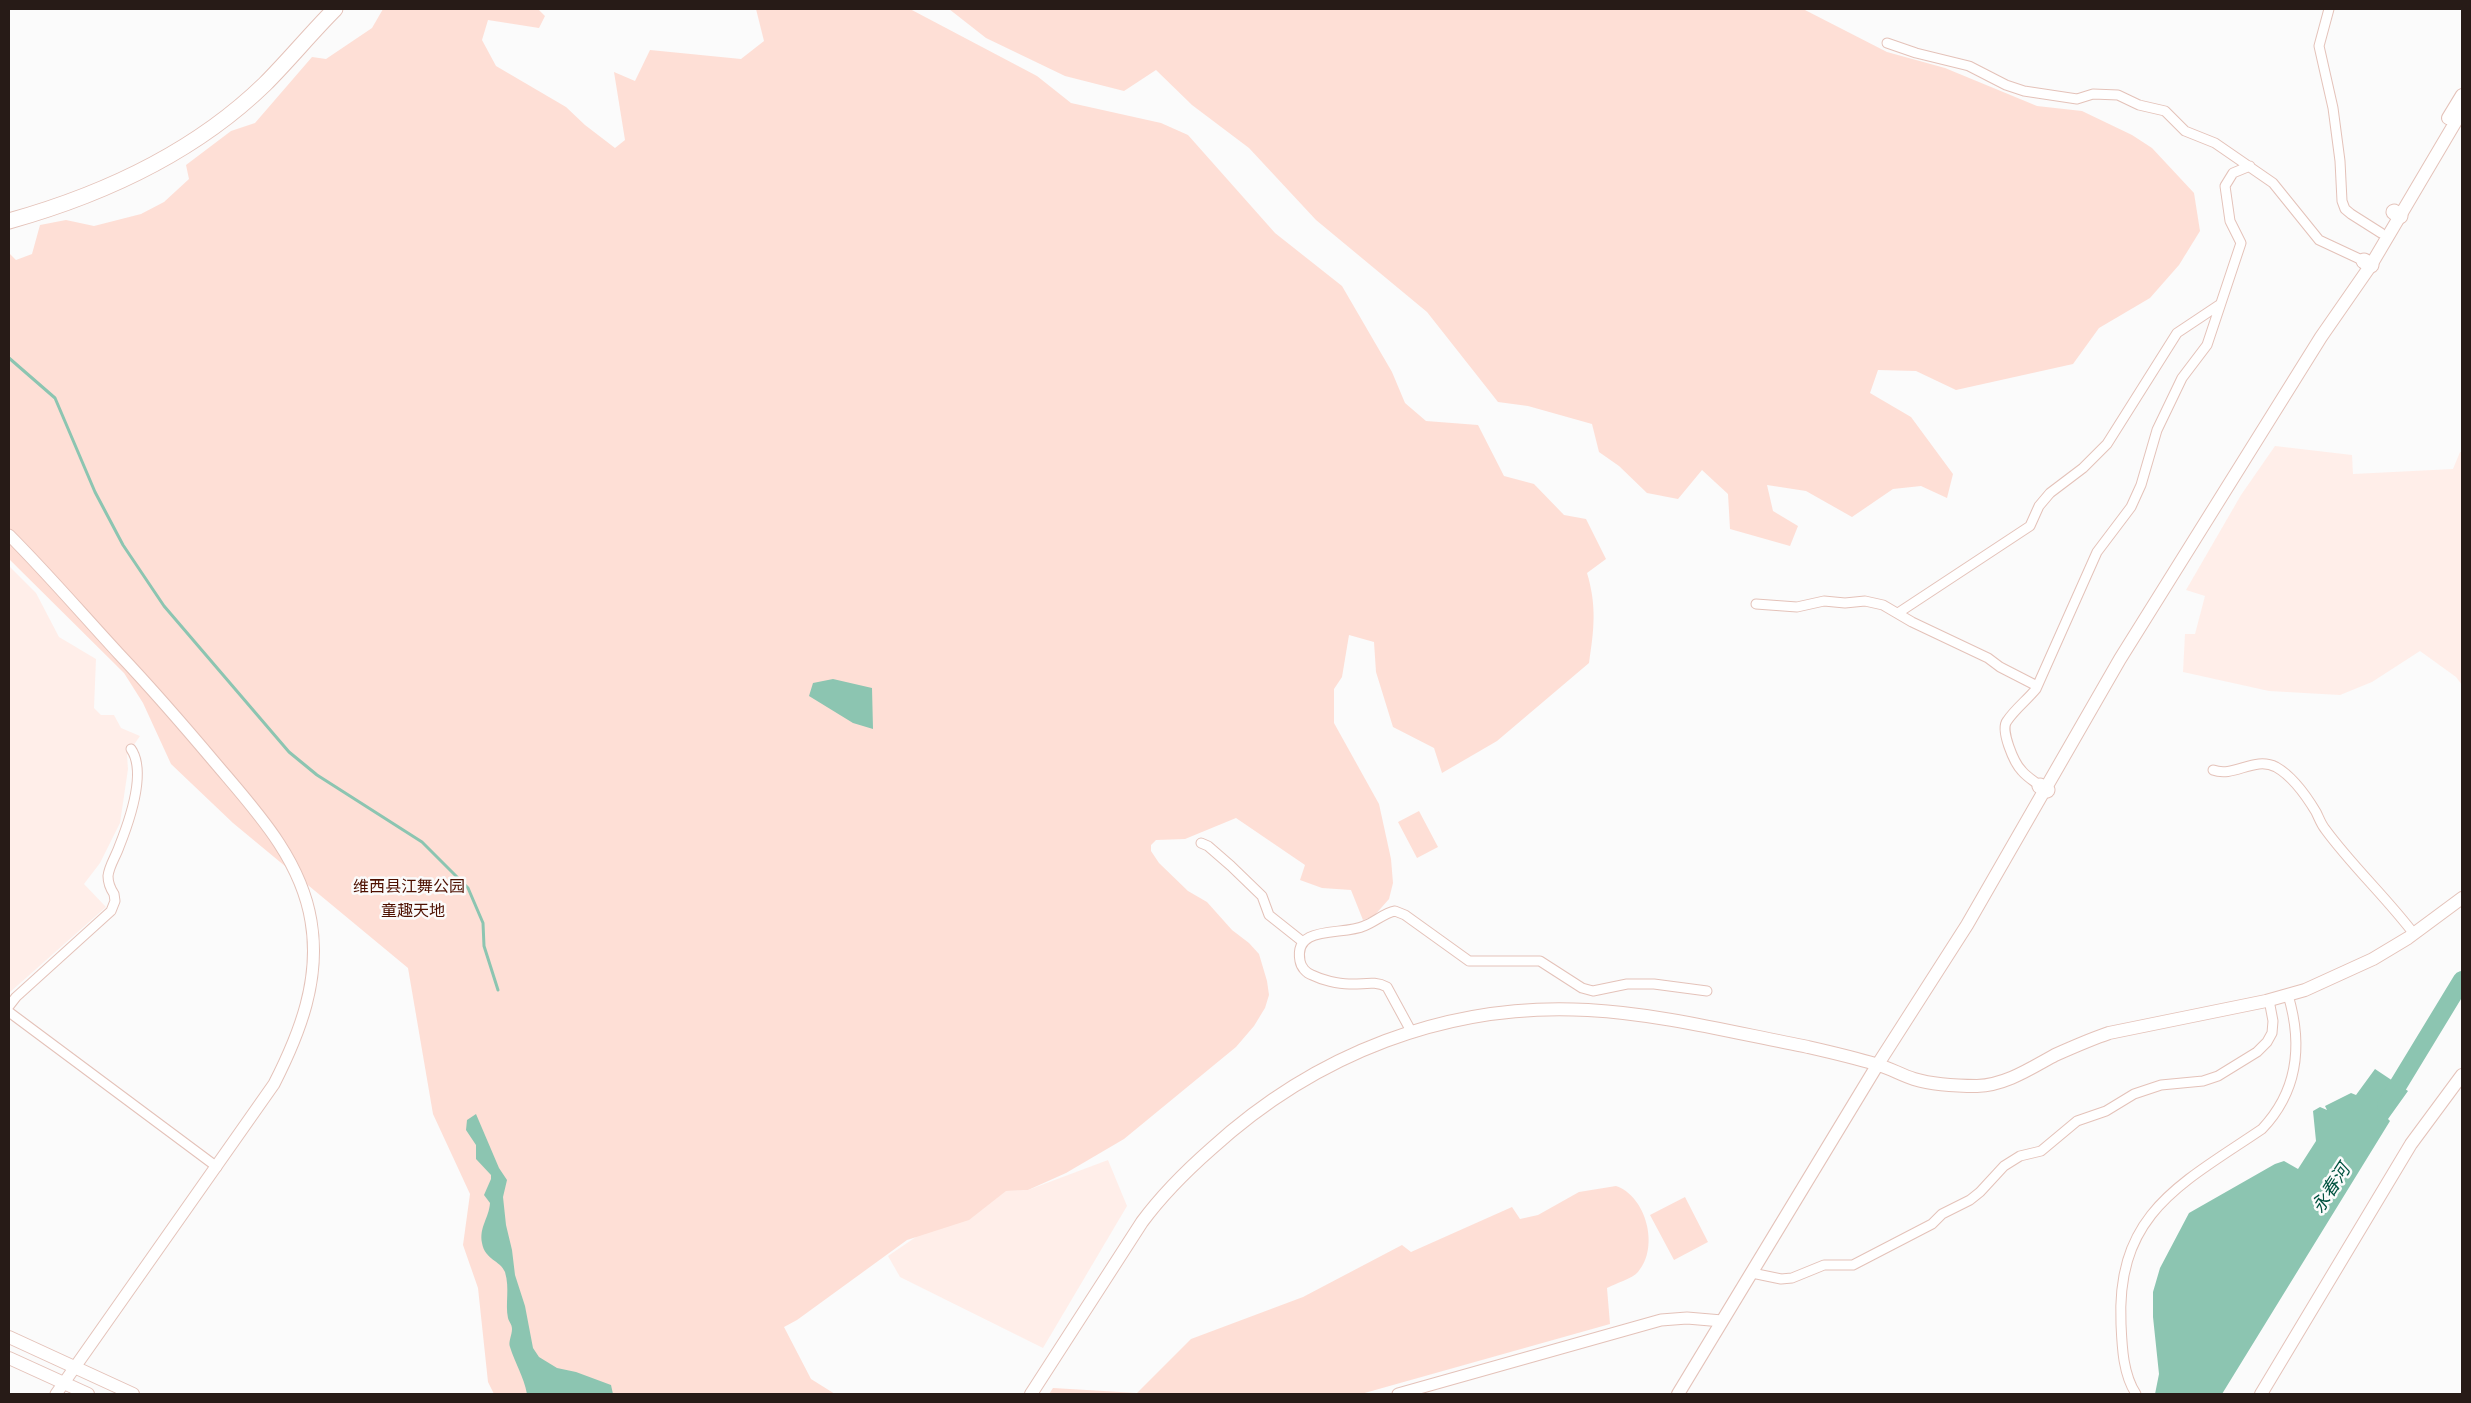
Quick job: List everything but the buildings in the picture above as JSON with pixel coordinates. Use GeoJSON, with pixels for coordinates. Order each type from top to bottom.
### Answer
{"type":"FeatureCollection","features":[{"type":"Feature","properties":{"kind":"highway"},"geometry":{"type":"LineString","coordinates":[[9,221],[88,196],[140,172],[217,124],[264,84],[335,9]]}},
{"type":"Feature","properties":{"kind":"main road"},"geometry":{"type":"LineString","coordinates":[[2368,263],[2381,233],[2397,214],[2462,95]]}},
{"type":"Feature","properties":{"kind":"main road"},"geometry":{"type":"LineString","coordinates":[[1678,1394],[1878,1064],[1891,1033],[2043,788],[2114,655],[2315,333],[2368,263],[2462,111]]}},
{"type":"Feature","properties":{"kind":"main road"},"geometry":{"type":"LineString","coordinates":[[1031,1394],[1150,1210],[1202,1156],[1254,1114],[1314,1074],[1362,1049],[1411,1031],[1488,1013],[1552,1009],[1604,1011],[1669,1020],[1824,1051],[1878,1064],[1915,1079],[1937,1083],[1979,1086],[1996,1084],[2088,1040],[2269,1000],[2305,990],[2373,959],[2414,934],[2462,898]]}},
{"type":"Feature","properties":{"kind":"main road"},"geometry":{"type":"LineString","coordinates":[[2261,1394],[2411,1144],[2462,1075]]}},
{"type":"Feature","properties":{"kind":"main road"},"geometry":{"type":"LineString","coordinates":[[9,1337],[133,1394]]}},
{"type":"Feature","properties":{"kind":"main road"},"geometry":{"type":"LineString","coordinates":[[9,1358],[88,1394]]}},
{"type":"Feature","properties":{"kind":"street"},"geometry":{"type":"LineString","coordinates":[[2329,9],[2319,46],[2328,80],[2339,152],[2342,201],[2346,210],[2381,233]]}},
{"type":"Feature","properties":{"kind":"street"},"geometry":{"type":"LineString","coordinates":[[1887,43],[1916,53],[1969,66],[2006,85],[2024,91],[2077,98],[2093,94],[2118,95],[2139,105],[2165,111],[2185,131],[2215,142],[2250,166],[2283,194],[2319,240],[2368,263]]}},
{"type":"Feature","properties":{"kind":"street"},"geometry":{"type":"LineString","coordinates":[[2043,788],[2022,772],[2014,760],[2004,729],[2006,722],[2026,702],[2037,686],[2097,552],[2131,507],[2142,485],[2157,430],[2182,378],[2207,345],[2241,243],[2230,220],[2225,186],[2233,173],[2250,166]]}},
{"type":"Feature","properties":{"kind":"street"},"geometry":{"type":"LineString","coordinates":[[1898,613],[2030,526],[2039,506],[2050,494],[2083,468],[2107,444],[2176,333],[2220,305]]}},
{"type":"Feature","properties":{"kind":"street"},"geometry":{"type":"LineString","coordinates":[[9,535],[169,708],[260,815],[278,840],[304,893],[311,920],[314,964],[304,1016],[290,1054],[274,1084],[56,1394]]}},
{"type":"Feature","properties":{"kind":"street"},"geometry":{"type":"LineString","coordinates":[[1756,604],[1797,607],[1824,601],[1846,603],[1865,601],[1883,605],[1988,658],[2000,667],[2037,686]]}},
{"type":"Feature","properties":{"kind":"street"},"geometry":{"type":"LineString","coordinates":[[9,1006],[16,997],[85,936],[113,908],[114,894],[110,887],[108,873],[128,825],[138,776],[137,762],[131,749]]}},
{"type":"Feature","properties":{"kind":"street"},"geometry":{"type":"LineString","coordinates":[[2213,770],[2221,774],[2250,765],[2261,765],[2274,766],[2284,773],[2309,800],[2323,827],[2414,934]]}},
{"type":"Feature","properties":{"kind":"street"},"geometry":{"type":"LineString","coordinates":[[1201,843],[1208,846],[1262,896],[1270,915],[1303,942]]}},
{"type":"Feature","properties":{"kind":"street"},"geometry":{"type":"LineString","coordinates":[[1411,1031],[1386,987],[1372,983],[1339,983],[1312,975],[1306,971],[1301,966],[1298,952],[1303,942],[1327,932],[1354,930],[1395,911],[1405,915],[1468,961],[1540,961],[1582,988],[1593,991],[1627,984],[1654,984],[1707,991]]}},
{"type":"Feature","properties":{"kind":"street"},"geometry":{"type":"LineString","coordinates":[[2136,1394],[2127,1374],[2120,1310],[2125,1268],[2130,1251],[2154,1210],[2168,1194],[2262,1130],[2274,1117],[2292,1084],[2294,1067],[2295,1028],[2288,995]]}},
{"type":"Feature","properties":{"kind":"street"},"geometry":{"type":"LineString","coordinates":[[1752,1272],[1780,1279],[1792,1278],[1824,1265],[1853,1265],[1932,1224],[1942,1214],[1970,1200],[2004,1166],[2020,1156],[2041,1151],[2077,1121],[2106,1110],[2134,1094],[2161,1085],[2203,1080],[2218,1076],[2257,1052],[2267,1042],[2272,1032],[2273,1022],[2269,1000]]}},
{"type":"Feature","properties":{"kind":"street"},"geometry":{"type":"LineString","coordinates":[[9,1012],[217,1167]]}},
{"type":"Feature","properties":{"kind":"street"},"geometry":{"type":"LineString","coordinates":[[1398,1394],[1661,1320],[1687,1318],[1722,1321]]}},
{"type":"Feature","properties":{"kind":"shaded area"},"geometry":{"type":"Polygon","coordinates":[[[2275,446],[2352,455],[2353,474],[2453,469],[2460,452],[2462,452],[2462,685],[2456,677],[2420,651],[2372,682],[2340,695],[2269,691],[2183,672],[2185,634],[2195,634],[2205,596],[2186,590],[2241,495],[2275,446]]]}},
{"type":"Feature","properties":{"kind":"shaded area"},"geometry":{"type":"Polygon","coordinates":[[[9,566],[36,593],[59,637],[96,659],[94,708],[101,715],[114,715],[121,728],[140,736],[127,755],[128,769],[120,823],[100,863],[84,884],[106,907],[9,993],[9,566]]]}},
{"type":"Feature","properties":{"kind":"shaded area"},"geometry":{"type":"Polygon","coordinates":[[[1108,1160],[1127,1206],[1043,1348],[900,1277],[888,1256],[982,1192],[1028,1190],[1108,1160]]]}},
{"type":"Feature","properties":{"kind":"green space"},"geometry":{"type":"Polygon","coordinates":[[[383,9],[538,9],[545,16],[539,28],[488,20],[482,40],[496,66],[566,107],[585,125],[615,148],[625,140],[614,72],[635,81],[650,50],[741,59],[764,41],[756,9],[910,9],[1037,76],[1071,103],[1161,123],[1188,135],[1275,233],[1342,286],[1392,372],[1405,403],[1426,421],[1478,425],[1504,476],[1534,484],[1564,515],[1586,519],[1606,559],[1587,573],[1594,618],[1589,663],[1497,741],[1442,773],[1434,748],[1393,727],[1376,672],[1374,642],[1349,635],[1342,677],[1334,689],[1334,723],[1379,804],[1391,859],[1393,883],[1389,899],[1374,916],[1363,920],[1351,890],[1322,888],[1300,880],[1305,865],[1236,818],[1185,839],[1156,840],[1151,845],[1151,851],[1159,863],[1188,891],[1207,902],[1232,930],[1249,943],[1259,954],[1269,995],[1265,1008],[1254,1026],[1236,1047],[1124,1139],[1066,1173],[1028,1190],[1006,1191],[969,1220],[907,1240],[797,1320],[784,1327],[811,1379],[835,1394],[494,1394],[488,1382],[478,1288],[463,1245],[470,1194],[433,1114],[408,968],[233,823],[171,764],[143,703],[124,673],[9,559],[9,253],[16,260],[32,254],[40,225],[66,220],[94,226],[141,214],[164,202],[189,179],[186,165],[231,131],[255,123],[312,57],[326,59],[372,28],[383,9]]]}},
{"type":"Feature","properties":{"kind":"green space"},"geometry":{"type":"Polygon","coordinates":[[[949,9],[1803,9],[1887,52],[1945,68],[2037,106],[2082,111],[2132,135],[2152,148],[2194,193],[2200,231],[2179,265],[2150,298],[2099,328],[2073,364],[1956,390],[1916,371],[1878,370],[1870,393],[1911,417],[1953,474],[1947,498],[1921,486],[1893,489],[1852,517],[1806,491],[1767,485],[1773,511],[1798,526],[1790,546],[1730,529],[1728,494],[1702,470],[1678,499],[1647,493],[1619,466],[1599,452],[1592,424],[1528,406],[1498,402],[1427,312],[1316,220],[1249,148],[1192,105],[1156,70],[1124,91],[1065,76],[986,38],[949,9]]]}},
{"type":"Feature","properties":{"kind":"green space"},"geometry":{"type":"Polygon","coordinates":[[[1419,811],[1438,847],[1417,858],[1398,822],[1419,811]]]}},
{"type":"Feature","properties":{"kind":"green space"},"geometry":{"type":"Polygon","coordinates":[[[1616,1186],[1635,1200],[1642,1211],[1649,1236],[1645,1262],[1638,1272],[1628,1279],[1607,1288],[1610,1324],[1361,1394],[1049,1394],[1053,1388],[1137,1393],[1191,1339],[1303,1297],[1402,1245],[1411,1252],[1512,1207],[1520,1219],[1538,1215],[1579,1192],[1616,1186]]]}},
{"type":"Feature","properties":{"kind":"green space"},"geometry":{"type":"Polygon","coordinates":[[[1685,1197],[1708,1242],[1674,1260],[1650,1215],[1685,1197]]]}},
{"type":"Feature","properties":{"kind":"water"},"geometry":{"type":"Polygon","coordinates":[[[833,679],[872,688],[873,729],[853,723],[809,696],[813,683],[833,679]]]}},
{"type":"Feature","properties":{"kind":"water"},"geometry":{"type":"Polygon","coordinates":[[[2375,1069],[2408,1091],[2388,1119],[2390,1121],[2222,1394],[2155,1394],[2159,1374],[2153,1317],[2153,1292],[2160,1268],[2189,1213],[2275,1164],[2284,1161],[2298,1169],[2316,1141],[2313,1111],[2320,1107],[2327,1110],[2325,1106],[2351,1093],[2356,1095],[2375,1069]]]}},
{"type":"Feature","properties":{"kind":"water"},"geometry":{"type":"Polygon","coordinates":[[[476,1114],[499,1168],[507,1180],[503,1197],[506,1225],[515,1275],[525,1306],[533,1348],[539,1357],[557,1368],[576,1372],[611,1385],[613,1394],[527,1394],[510,1345],[512,1326],[507,1312],[505,1272],[486,1253],[482,1243],[483,1227],[490,1203],[484,1195],[491,1175],[476,1159],[476,1145],[466,1130],[467,1120],[476,1114]]]}},
{"type":"Feature","properties":{"kind":"waterway"},"geometry":{"type":"LineString","coordinates":[[9,358],[55,398],[95,492],[123,545],[164,606],[289,752],[317,775],[422,842],[468,888],[483,923],[484,946],[498,990]]}},
{"type":"Feature","properties":{"kind":"waterway","name":"永春河"},"geometry":{"type":"LineString","coordinates":[[2386,1105],[2462,980]]}},
{"type":"Feature","properties":{"kind":"park label","name":"维西县江舞公园"},"geometry":{"type":"Point","coordinates":[409,888]}},
{"type":"Feature","properties":{"kind":"park label","name":"童趣天地"},"geometry":{"type":"Point","coordinates":[413,912]}}]}
